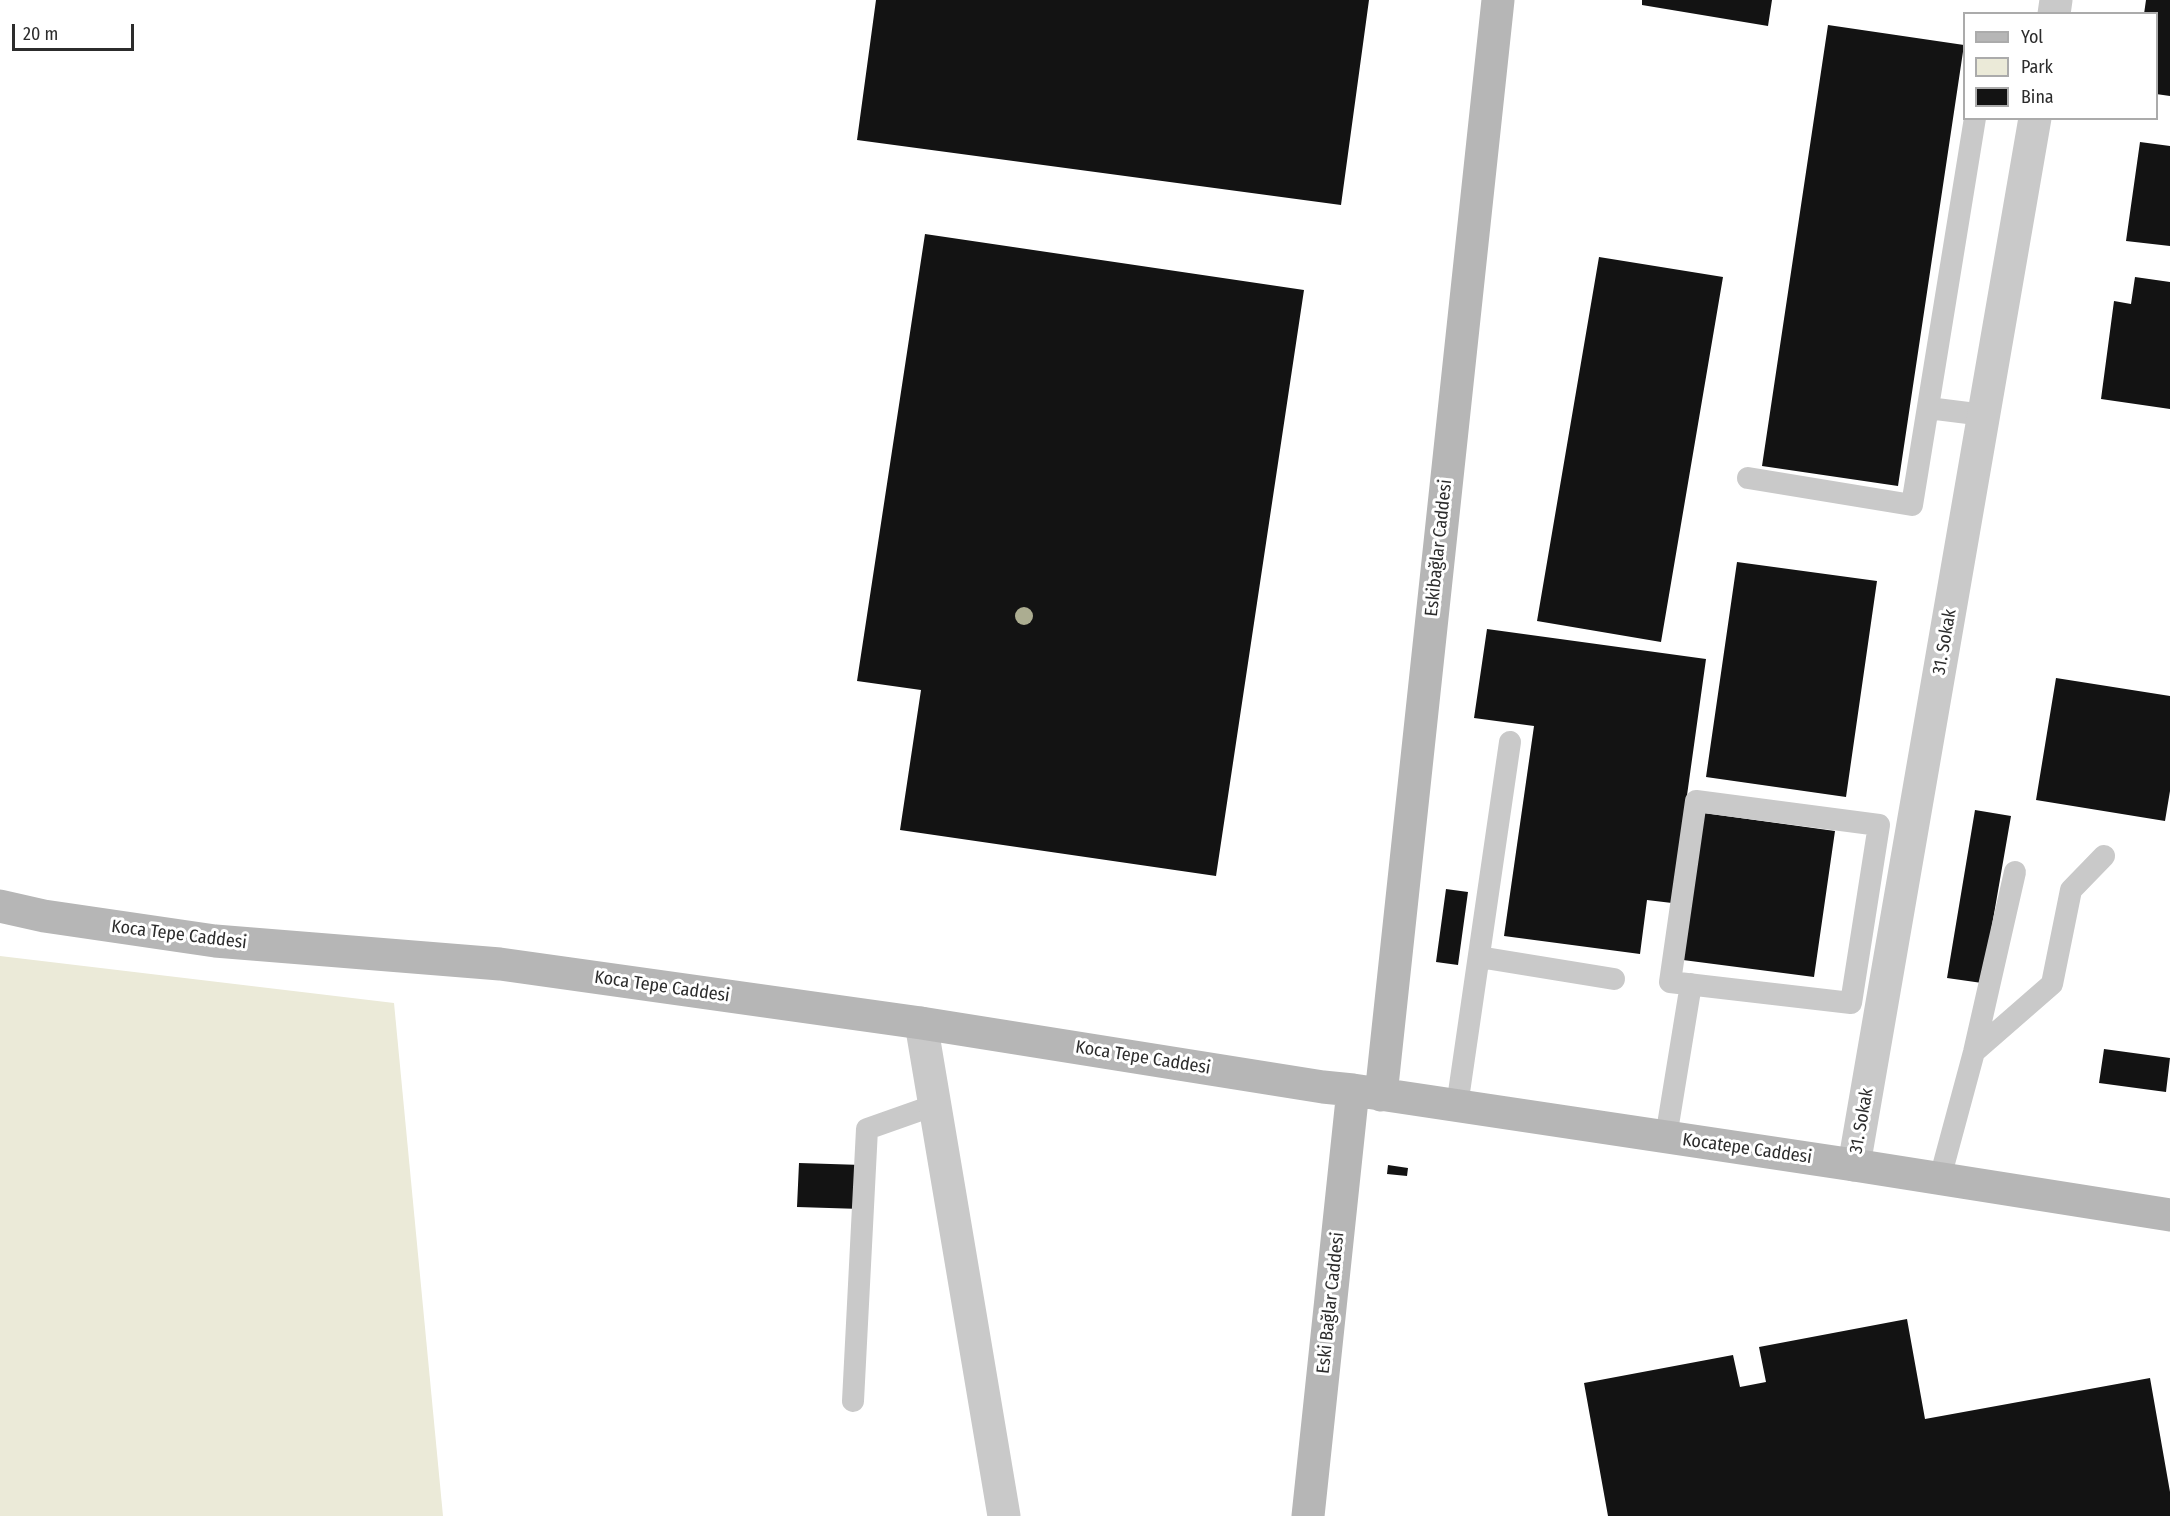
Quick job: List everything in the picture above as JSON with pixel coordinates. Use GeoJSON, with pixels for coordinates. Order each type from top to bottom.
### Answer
{"type":"FeatureCollection","features":[{"type":"Feature","properties":{"kind":"street","name":"Eskibağlar Caddesi"},"geometry":{"type":"LineString","coordinates":[[1352,1090],[1498,0]]}},
{"type":"Feature","properties":{"kind":"street","name":"31. Sokak"},"geometry":{"type":"LineString","coordinates":[[1854,1165],[2036,120]]}},
{"type":"Feature","properties":{"kind":"street","name":"Koca Tepe Caddesi"},"geometry":{"type":"LineString","coordinates":[[0,906],[44,916],[215,941],[500,964],[921,1023],[1352,1090]]}},
{"type":"Feature","properties":{"kind":"street"},"geometry":{"type":"LineString","coordinates":[[921,1023],[1004,1516]]}},
{"type":"Feature","properties":{"kind":"street","name":"Kocatepe Caddesi"},"geometry":{"type":"LineString","coordinates":[[1352,1090],[1940,1178],[2170,1215]]}},
{"type":"Feature","properties":{"kind":"street","name":"Eski Bağlar Caddesi"},"geometry":{"type":"LineString","coordinates":[[1308,1516],[1352,1090]]}},
{"type":"Feature","properties":{"kind":"lane"},"geometry":{"type":"LineString","coordinates":[[1748,478],[1912,505],[1975,120]]}},
{"type":"Feature","properties":{"kind":"lane"},"geometry":{"type":"LineString","coordinates":[[1928,408],[1984,415]]}},
{"type":"Feature","properties":{"kind":"lane"},"geometry":{"type":"LineString","coordinates":[[1457,1106],[1510,742]]}},
{"type":"Feature","properties":{"kind":"lane"},"geometry":{"type":"LineString","coordinates":[[1696,801],[1880,825],[1851,1002],[1691,984],[1670,982],[1696,801]]}},
{"type":"Feature","properties":{"kind":"lane"},"geometry":{"type":"LineString","coordinates":[[1974,1052],[2052,984],[2071,890],[2104,856]]}},
{"type":"Feature","properties":{"kind":"lane"},"geometry":{"type":"LineString","coordinates":[[1940,1178],[1974,1052],[2015,872]]}},
{"type":"Feature","properties":{"kind":"lane"},"geometry":{"type":"LineString","coordinates":[[1479,957],[1614,979]]}},
{"type":"Feature","properties":{"kind":"lane"},"geometry":{"type":"LineString","coordinates":[[1666,1137],[1691,984]]}},
{"type":"Feature","properties":{"kind":"lane"},"geometry":{"type":"LineString","coordinates":[[853,1401],[867,1129],[935,1105]]}},
{"type":"Feature","properties":{"kind":"green space"},"geometry":{"type":"Polygon","coordinates":[[[0,956],[394,1003],[443,1516],[0,1516],[0,956]]]}},
{"type":"Feature","properties":{"kind":"building"},"geometry":{"type":"Polygon","coordinates":[[[876,0],[1369,0],[1341,205],[857,140],[876,0]]]}},
{"type":"Feature","properties":{"kind":"building"},"geometry":{"type":"Polygon","coordinates":[[[1642,0],[1772,0],[1768,26],[1642,5],[1642,0]]]}},
{"type":"Feature","properties":{"kind":"building"},"geometry":{"type":"Polygon","coordinates":[[[2146,0],[2170,0],[2170,96],[2158,94],[2158,12],[2144,12],[2146,0]]]}},
{"type":"Feature","properties":{"kind":"building"},"geometry":{"type":"Polygon","coordinates":[[[1828,25],[1963,45],[1898,486],[1762,466],[1828,25]]]}},
{"type":"Feature","properties":{"kind":"building"},"geometry":{"type":"Polygon","coordinates":[[[2140,142],[2170,146],[2170,246],[2126,241],[2140,142]]]}},
{"type":"Feature","properties":{"kind":"building"},"geometry":{"type":"Polygon","coordinates":[[[925,234],[1304,290],[1216,876],[900,830],[921,690],[857,681],[925,234]]]}},
{"type":"Feature","properties":{"kind":"building"},"geometry":{"type":"Polygon","coordinates":[[[1599,257],[1723,277],[1661,642],[1537,621],[1599,257]]]}},
{"type":"Feature","properties":{"kind":"building"},"geometry":{"type":"Polygon","coordinates":[[[2135,277],[2170,282],[2170,409],[2101,399],[2114,301],[2131,304],[2135,277]]]}},
{"type":"Feature","properties":{"kind":"building"},"geometry":{"type":"Polygon","coordinates":[[[1737,562],[1877,581],[1846,797],[1706,777],[1737,562]]]}},
{"type":"Feature","properties":{"kind":"building"},"geometry":{"type":"Polygon","coordinates":[[[1487,629],[1706,659],[1672,903],[1647,900],[1640,954],[1504,936],[1534,726],[1474,718],[1487,629]]]}},
{"type":"Feature","properties":{"kind":"building"},"geometry":{"type":"Polygon","coordinates":[[[2056,678],[2170,696],[2170,791],[2165,821],[2036,800],[2056,678]]]}},
{"type":"Feature","properties":{"kind":"building"},"geometry":{"type":"Polygon","coordinates":[[[1975,810],[2011,816],[1982,983],[1947,978],[1975,810]]]}},
{"type":"Feature","properties":{"kind":"building"},"geometry":{"type":"Polygon","coordinates":[[[1704,813],[1835,831],[1814,977],[1683,960],[1704,813]]]}},
{"type":"Feature","properties":{"kind":"building"},"geometry":{"type":"Polygon","coordinates":[[[1446,889],[1468,892],[1458,965],[1436,962],[1446,889]]]}},
{"type":"Feature","properties":{"kind":"building"},"geometry":{"type":"Polygon","coordinates":[[[2104,1049],[2170,1058],[2166,1092],[2099,1083],[2104,1049]]]}},
{"type":"Feature","properties":{"kind":"building"},"geometry":{"type":"Polygon","coordinates":[[[799,1163],[862,1165],[861,1209],[797,1207],[799,1163]]]}},
{"type":"Feature","properties":{"kind":"building"},"geometry":{"type":"Polygon","coordinates":[[[1388,1165],[1408,1168],[1407,1176],[1387,1174],[1388,1165]]]}},
{"type":"Feature","properties":{"kind":"building"},"geometry":{"type":"Polygon","coordinates":[[[1907,1319],[1925,1419],[2150,1378],[2170,1492],[2170,1516],[1608,1516],[1584,1383],[1733,1355],[1740,1387],[1766,1382],[1759,1347],[1907,1319]]]}}]}
